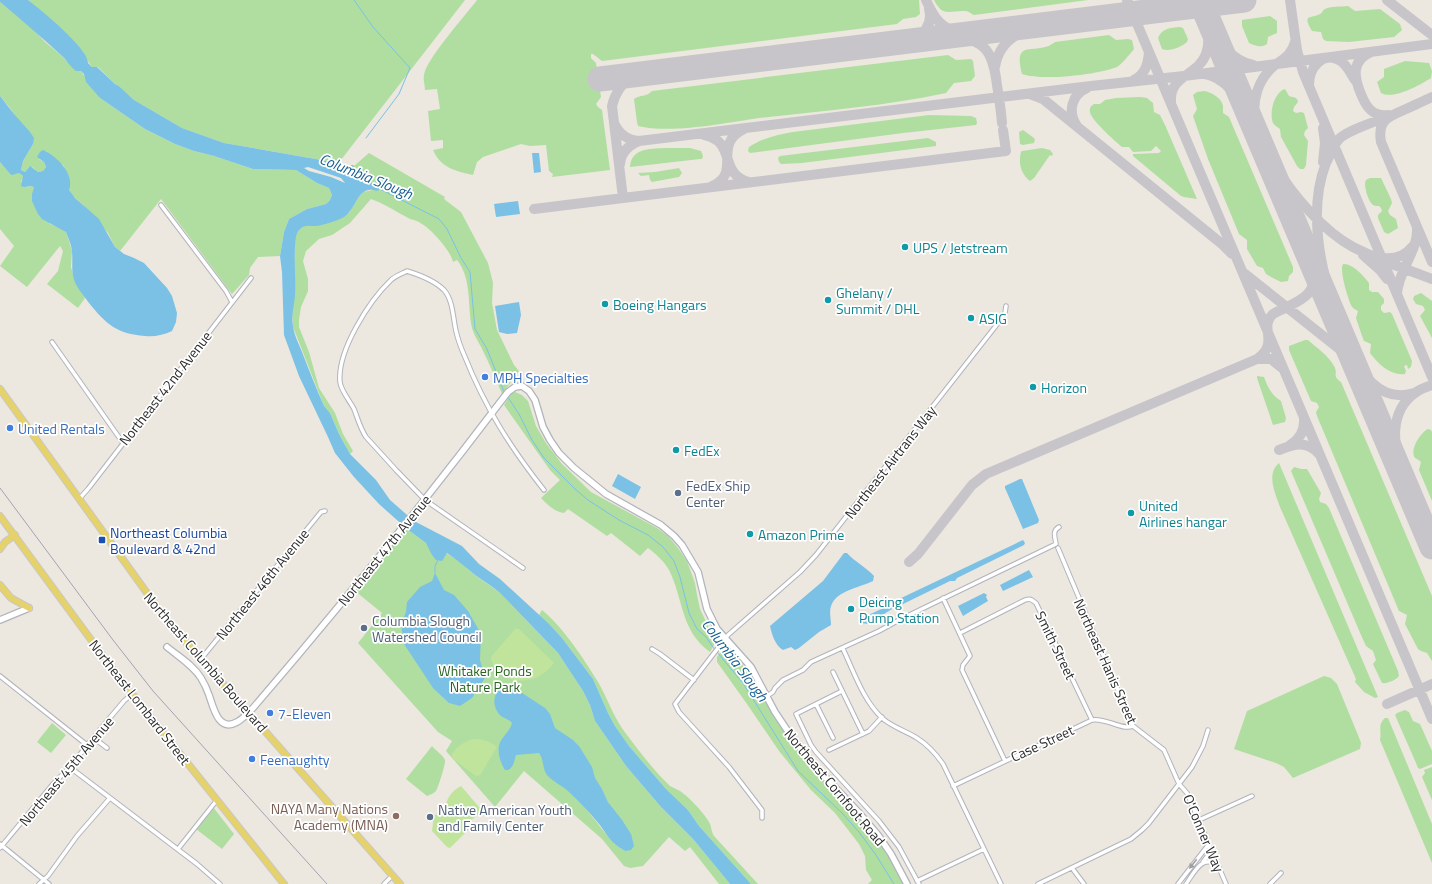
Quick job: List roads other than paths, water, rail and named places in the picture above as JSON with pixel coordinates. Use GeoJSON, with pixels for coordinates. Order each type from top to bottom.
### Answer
{"type":"FeatureCollection","features":[{"type":"Feature","properties":{"kind":"main road","name":"Northeast Columbia Boulevard"},"geometry":{"type":"LineString","coordinates":[[0,389],[161,614],[400,884]]}},
{"type":"Feature","properties":{"kind":"main road","name":"Northeast Lombard Street"},"geometry":{"type":"LineString","coordinates":[[0,516],[132,694],[284,884]]}},
{"type":"Feature","properties":{"kind":"main road"},"geometry":{"type":"LineString","coordinates":[[0,549],[5,542],[15,535]]}},
{"type":"Feature","properties":{"kind":"main road"},"geometry":{"type":"LineString","coordinates":[[0,585],[10,598],[29,608]]}},
{"type":"Feature","properties":{"kind":"street"},"geometry":{"type":"LineString","coordinates":[[161,205],[226,291],[232,302]]}},
{"type":"Feature","properties":{"kind":"street"},"geometry":{"type":"LineString","coordinates":[[523,568],[425,500],[385,459],[363,433],[354,410],[340,384],[342,359],[349,341],[370,304],[392,279],[406,271],[424,277],[445,291],[454,313],[456,331],[461,348],[491,414],[516,454],[544,490]]}},
{"type":"Feature","properties":{"kind":"street","name":"Northeast 42nd Avenue"},"geometry":{"type":"LineString","coordinates":[[79,499],[251,278]]}},
{"type":"Feature","properties":{"kind":"street","name":"Northeast Airtrans Way"},"geometry":{"type":"LineString","coordinates":[[762,818],[762,810],[729,767],[679,712],[675,706],[676,702],[725,639],[800,572],[816,555],[985,341],[1005,313],[1006,306]]}},
{"type":"Feature","properties":{"kind":"street"},"geometry":{"type":"LineString","coordinates":[[52,342],[123,443]]}},
{"type":"Feature","properties":{"kind":"street","name":"Northeast 47th Avenue"},"geometry":{"type":"LineString","coordinates":[[248,712],[283,673],[401,530],[508,392],[518,386]]}},
{"type":"Feature","properties":{"kind":"street","name":"Northeast Cornfoot Road"},"geometry":{"type":"LineString","coordinates":[[518,386],[525,387],[534,396],[543,427],[559,453],[574,468],[606,494],[661,525],[682,545],[698,572],[705,605],[717,630],[751,667],[783,725],[808,758],[878,835],[893,858],[906,884]]}},
{"type":"Feature","properties":{"kind":"street","name":"Northeast 46th Avenue"},"geometry":{"type":"LineString","coordinates":[[201,659],[302,534],[321,512],[325,511]]}},
{"type":"Feature","properties":{"kind":"street"},"geometry":{"type":"LineString","coordinates":[[766,696],[773,692],[775,688],[784,680],[803,670],[811,662],[843,648],[1056,544],[1054,533],[1059,527]]}},
{"type":"Feature","properties":{"kind":"street","name":"Northeast Hanis Street"},"geometry":{"type":"LineString","coordinates":[[1058,548],[1133,726],[1164,750],[1179,784]]}},
{"type":"Feature","properties":{"kind":"street"},"geometry":{"type":"LineString","coordinates":[[943,598],[970,656],[963,665],[962,670],[1005,761]]}},
{"type":"Feature","properties":{"kind":"street","name":"Smith Street"},"geometry":{"type":"LineString","coordinates":[[960,633],[1025,600],[1032,600],[1036,603],[1092,720]]}},
{"type":"Feature","properties":{"kind":"street"},"geometry":{"type":"LineString","coordinates":[[0,620],[29,608]]}},
{"type":"Feature","properties":{"kind":"street"},"geometry":{"type":"LineString","coordinates":[[167,647],[190,665],[201,678],[210,696],[215,713],[221,721],[226,724],[234,724],[248,712]]}},
{"type":"Feature","properties":{"kind":"street"},"geometry":{"type":"LineString","coordinates":[[843,648],[871,705],[882,717],[896,727],[917,738],[931,749],[943,764],[1001,884]]}},
{"type":"Feature","properties":{"kind":"street"},"geometry":{"type":"LineString","coordinates":[[652,649],[694,680]]}},
{"type":"Feature","properties":{"kind":"street"},"geometry":{"type":"LineString","coordinates":[[834,672],[863,734]]}},
{"type":"Feature","properties":{"kind":"street"},"geometry":{"type":"LineString","coordinates":[[0,676],[87,745]]}},
{"type":"Feature","properties":{"kind":"street"},"geometry":{"type":"LineString","coordinates":[[842,691],[796,714],[816,752],[883,826],[899,847],[918,883],[984,849]]}},
{"type":"Feature","properties":{"kind":"street","name":"Northeast 45th Avenue"},"geometry":{"type":"LineString","coordinates":[[1,846],[53,784],[73,764],[124,701],[132,694]]}},
{"type":"Feature","properties":{"kind":"street"},"geometry":{"type":"LineString","coordinates":[[816,704],[833,738]]}},
{"type":"Feature","properties":{"kind":"street"},"geometry":{"type":"LineString","coordinates":[[829,750],[872,729],[882,717]]}},
{"type":"Feature","properties":{"kind":"street"},"geometry":{"type":"LineString","coordinates":[[1092,720],[1103,720],[1127,727],[1133,726]]}},
{"type":"Feature","properties":{"kind":"street","name":"Case Street"},"geometry":{"type":"LineString","coordinates":[[954,786],[1092,720]]}},
{"type":"Feature","properties":{"kind":"street"},"geometry":{"type":"LineString","coordinates":[[1038,884],[1136,836],[1149,823],[1196,760],[1203,746],[1208,730]]}},
{"type":"Feature","properties":{"kind":"street"},"geometry":{"type":"LineString","coordinates":[[94,738],[107,748]]}},
{"type":"Feature","properties":{"kind":"street"},"geometry":{"type":"LineString","coordinates":[[73,764],[73,769],[76,772],[220,884]]}},
{"type":"Feature","properties":{"kind":"street","name":"O'Conner Way"},"geometry":{"type":"LineString","coordinates":[[1179,784],[1187,793],[1226,884]]}},
{"type":"Feature","properties":{"kind":"street"},"geometry":{"type":"LineString","coordinates":[[1198,820],[1252,796]]}},
{"type":"Feature","properties":{"kind":"street"},"geometry":{"type":"LineString","coordinates":[[39,884],[48,876],[77,836],[110,798]]}},
{"type":"Feature","properties":{"kind":"street"},"geometry":{"type":"LineString","coordinates":[[178,850],[217,800]]}},
{"type":"Feature","properties":{"kind":"street"},"geometry":{"type":"LineString","coordinates":[[1178,884],[1209,844]]}},
{"type":"Feature","properties":{"kind":"street"},"geometry":{"type":"LineString","coordinates":[[1,846],[49,884]]}},
{"type":"Feature","properties":{"kind":"street"},"geometry":{"type":"LineString","coordinates":[[1186,884],[1211,851]]}},
{"type":"Feature","properties":{"kind":"street"},"geometry":{"type":"LineString","coordinates":[[1203,862],[1210,861],[1218,865]]}},
{"type":"Feature","properties":{"kind":"street"},"geometry":{"type":"LineString","coordinates":[[1072,868],[1084,884]]}},
{"type":"Feature","properties":{"kind":"street"},"geometry":{"type":"LineString","coordinates":[[1270,884],[1280,873]]}},
{"type":"Feature","properties":{"kind":"street"},"geometry":{"type":"LineString","coordinates":[[384,884],[392,876]]}},
{"type":"Feature","properties":{"kind":"water"},"geometry":{"type":"Polygon","coordinates":[[[0,0],[28,0],[53,20],[73,39],[92,67],[97,67],[134,100],[182,128],[224,143],[331,162],[347,171],[351,165],[353,165],[352,174],[354,176],[383,187],[377,191],[370,190],[361,194],[352,209],[344,217],[321,225],[303,227],[296,236],[295,296],[292,322],[294,333],[324,406],[330,413],[350,454],[376,480],[390,500],[414,521],[462,546],[479,564],[500,579],[548,623],[562,638],[593,679],[608,713],[629,746],[666,789],[688,810],[699,826],[751,884],[730,884],[693,839],[661,807],[626,766],[595,721],[590,705],[583,691],[558,653],[499,592],[447,553],[442,561],[436,560],[426,543],[407,529],[379,504],[354,477],[335,453],[299,376],[284,335],[280,256],[284,232],[289,219],[307,209],[326,204],[332,195],[329,188],[317,183],[296,170],[253,169],[175,144],[145,129],[100,98],[86,82],[84,74],[81,71],[76,71],[61,55],[0,2],[0,0]],[[308,167],[304,168],[345,183],[341,178],[308,167]]]}},
{"type":"Feature","properties":{"kind":"water"},"geometry":{"type":"Polygon","coordinates":[[[0,96],[34,138],[33,144],[23,161],[21,170],[25,172],[30,166],[38,172],[43,171],[46,167],[44,162],[37,157],[43,150],[64,166],[69,178],[69,190],[75,198],[99,219],[115,247],[124,254],[144,263],[167,288],[172,296],[177,313],[176,322],[172,331],[166,334],[148,336],[135,335],[119,330],[101,317],[83,295],[74,280],[72,269],[72,250],[66,232],[42,219],[32,201],[34,188],[32,186],[21,186],[23,176],[19,173],[12,175],[10,174],[0,162],[0,96]]]}},
{"type":"Feature","properties":{"kind":"water"},"geometry":{"type":"Polygon","coordinates":[[[532,153],[539,153],[541,172],[534,173],[532,153]]]}},
{"type":"Feature","properties":{"kind":"water"},"geometry":{"type":"Polygon","coordinates":[[[518,201],[520,214],[496,217],[494,204],[518,201]]]}},
{"type":"Feature","properties":{"kind":"water"},"geometry":{"type":"Polygon","coordinates":[[[519,302],[521,315],[517,333],[507,334],[499,332],[495,306],[519,302]]]}},
{"type":"Feature","properties":{"kind":"water"},"geometry":{"type":"Polygon","coordinates":[[[618,474],[641,487],[635,499],[612,486],[618,474]]]}},
{"type":"Feature","properties":{"kind":"water"},"geometry":{"type":"Polygon","coordinates":[[[1022,479],[1039,520],[1038,523],[1023,529],[1005,488],[1005,486],[1022,479]]]}},
{"type":"Feature","properties":{"kind":"water"},"geometry":{"type":"Polygon","coordinates":[[[1023,540],[1025,543],[1024,545],[957,578],[955,581],[950,581],[899,606],[896,603],[897,600],[1023,540]]]}},
{"type":"Feature","properties":{"kind":"water"},"geometry":{"type":"Polygon","coordinates":[[[844,553],[847,553],[871,573],[874,576],[873,581],[838,596],[830,609],[831,625],[819,632],[799,648],[795,650],[791,647],[783,650],[776,643],[770,626],[823,581],[844,553]]]}},
{"type":"Feature","properties":{"kind":"water"},"geometry":{"type":"Polygon","coordinates":[[[1029,570],[1033,577],[1003,591],[1000,585],[1029,570]]]}},
{"type":"Feature","properties":{"kind":"water"},"geometry":{"type":"Polygon","coordinates":[[[435,573],[444,590],[454,595],[468,611],[481,634],[480,660],[485,678],[472,698],[460,706],[449,703],[433,688],[404,644],[401,624],[406,612],[407,602],[420,587],[432,581],[435,573]]]}},
{"type":"Feature","properties":{"kind":"water"},"geometry":{"type":"Polygon","coordinates":[[[984,593],[987,595],[986,597],[988,601],[963,616],[958,606],[984,593]]]}},
{"type":"Feature","properties":{"kind":"water"},"geometry":{"type":"Polygon","coordinates":[[[892,604],[894,607],[892,609],[868,624],[861,623],[860,619],[892,604]]]}},
{"type":"Feature","properties":{"kind":"water"},"geometry":{"type":"Polygon","coordinates":[[[502,687],[516,689],[545,708],[550,714],[555,728],[579,746],[592,767],[595,778],[608,802],[631,834],[634,846],[631,850],[625,851],[616,845],[577,800],[567,790],[547,775],[539,753],[516,755],[512,767],[505,770],[501,763],[499,747],[512,723],[501,716],[496,709],[494,701],[496,693],[502,687]]]}},
{"type":"Feature","properties":{"kind":"waterway"},"geometry":{"type":"LineString","coordinates":[[354,0],[373,27],[410,68],[399,94],[366,138]]}},
{"type":"Feature","properties":{"kind":"waterway","name":"Columbia Slough"},"geometry":{"type":"LineString","coordinates":[[380,189],[439,219],[447,229],[461,258],[470,272],[475,329],[487,349],[504,392]]}},
{"type":"Feature","properties":{"kind":"waterway","name":"Columbia Slough"},"geometry":{"type":"LineString","coordinates":[[507,396],[544,458],[575,489],[588,500],[619,520],[648,535],[663,547],[674,561],[680,577],[689,613],[697,629],[706,637],[715,650]]}},
{"type":"Feature","properties":{"kind":"waterway"},"geometry":{"type":"LineString","coordinates":[[435,573],[435,566],[438,560]]}},
{"type":"Feature","properties":{"kind":"waterway","name":"Columbia Slough"},"geometry":{"type":"LineString","coordinates":[[717,652],[743,683],[798,771],[842,813],[859,832],[876,855],[894,884]]}},
{"type":"Feature","properties":{"kind":"railway"},"geometry":{"type":"LineString","coordinates":[[0,488],[113,640],[153,691],[327,884]]}},
{"type":"Feature","properties":{"kind":"place","name":"UPS / Jetstream"},"geometry":{"type":"Point","coordinates":[905,247]}},
{"type":"Feature","properties":{"kind":"place","name":"Ghelany / Summit / DHL"},"geometry":{"type":"Point","coordinates":[828,300]}},
{"type":"Feature","properties":{"kind":"place","name":"Boeing Hangars"},"geometry":{"type":"Point","coordinates":[605,304]}},
{"type":"Feature","properties":{"kind":"place","name":"ASIG"},"geometry":{"type":"Point","coordinates":[971,318]}},
{"type":"Feature","properties":{"kind":"place","name":"MPH Specialties"},"geometry":{"type":"Point","coordinates":[485,377]}},
{"type":"Feature","properties":{"kind":"place","name":"Horizon"},"geometry":{"type":"Point","coordinates":[1033,387]}},
{"type":"Feature","properties":{"kind":"place","name":"United Rentals"},"geometry":{"type":"Point","coordinates":[10,428]}},
{"type":"Feature","properties":{"kind":"place","name":"FedEx"},"geometry":{"type":"Point","coordinates":[676,450]}},
{"type":"Feature","properties":{"kind":"place","name":"FedEx Ship Center"},"geometry":{"type":"Point","coordinates":[678,493]}},
{"type":"Feature","properties":{"kind":"place","name":"United Airlines hangar"},"geometry":{"type":"Point","coordinates":[1131,513]}},
{"type":"Feature","properties":{"kind":"place","name":"Amazon Prime"},"geometry":{"type":"Point","coordinates":[750,534]}},
{"type":"Feature","properties":{"kind":"place","name":"Northeast Columbia Boulevard & 42nd"},"geometry":{"type":"Point","coordinates":[102,540]}},
{"type":"Feature","properties":{"kind":"place","name":"Deicing Pump Station"},"geometry":{"type":"Point","coordinates":[851,609]}},
{"type":"Feature","properties":{"kind":"place","name":"Columbia Slough Watershed Council"},"geometry":{"type":"Point","coordinates":[364,628]}},
{"type":"Feature","properties":{"kind":"place","name":"7-Eleven"},"geometry":{"type":"Point","coordinates":[270,713]}},
{"type":"Feature","properties":{"kind":"place","name":"Feenaughty"},"geometry":{"type":"Point","coordinates":[252,759]}},
{"type":"Feature","properties":{"kind":"place","name":"NAYA Many Nations Academy (MNA)"},"geometry":{"type":"Point","coordinates":[396,816]}},
{"type":"Feature","properties":{"kind":"place","name":"Native American Youth and Family Center"},"geometry":{"type":"Point","coordinates":[430,817]}},
{"type":"Feature","properties":{"kind":"park label","name":"Whitaker Ponds Nature Park"},"geometry":{"type":"Point","coordinates":[485,678]}}]}
